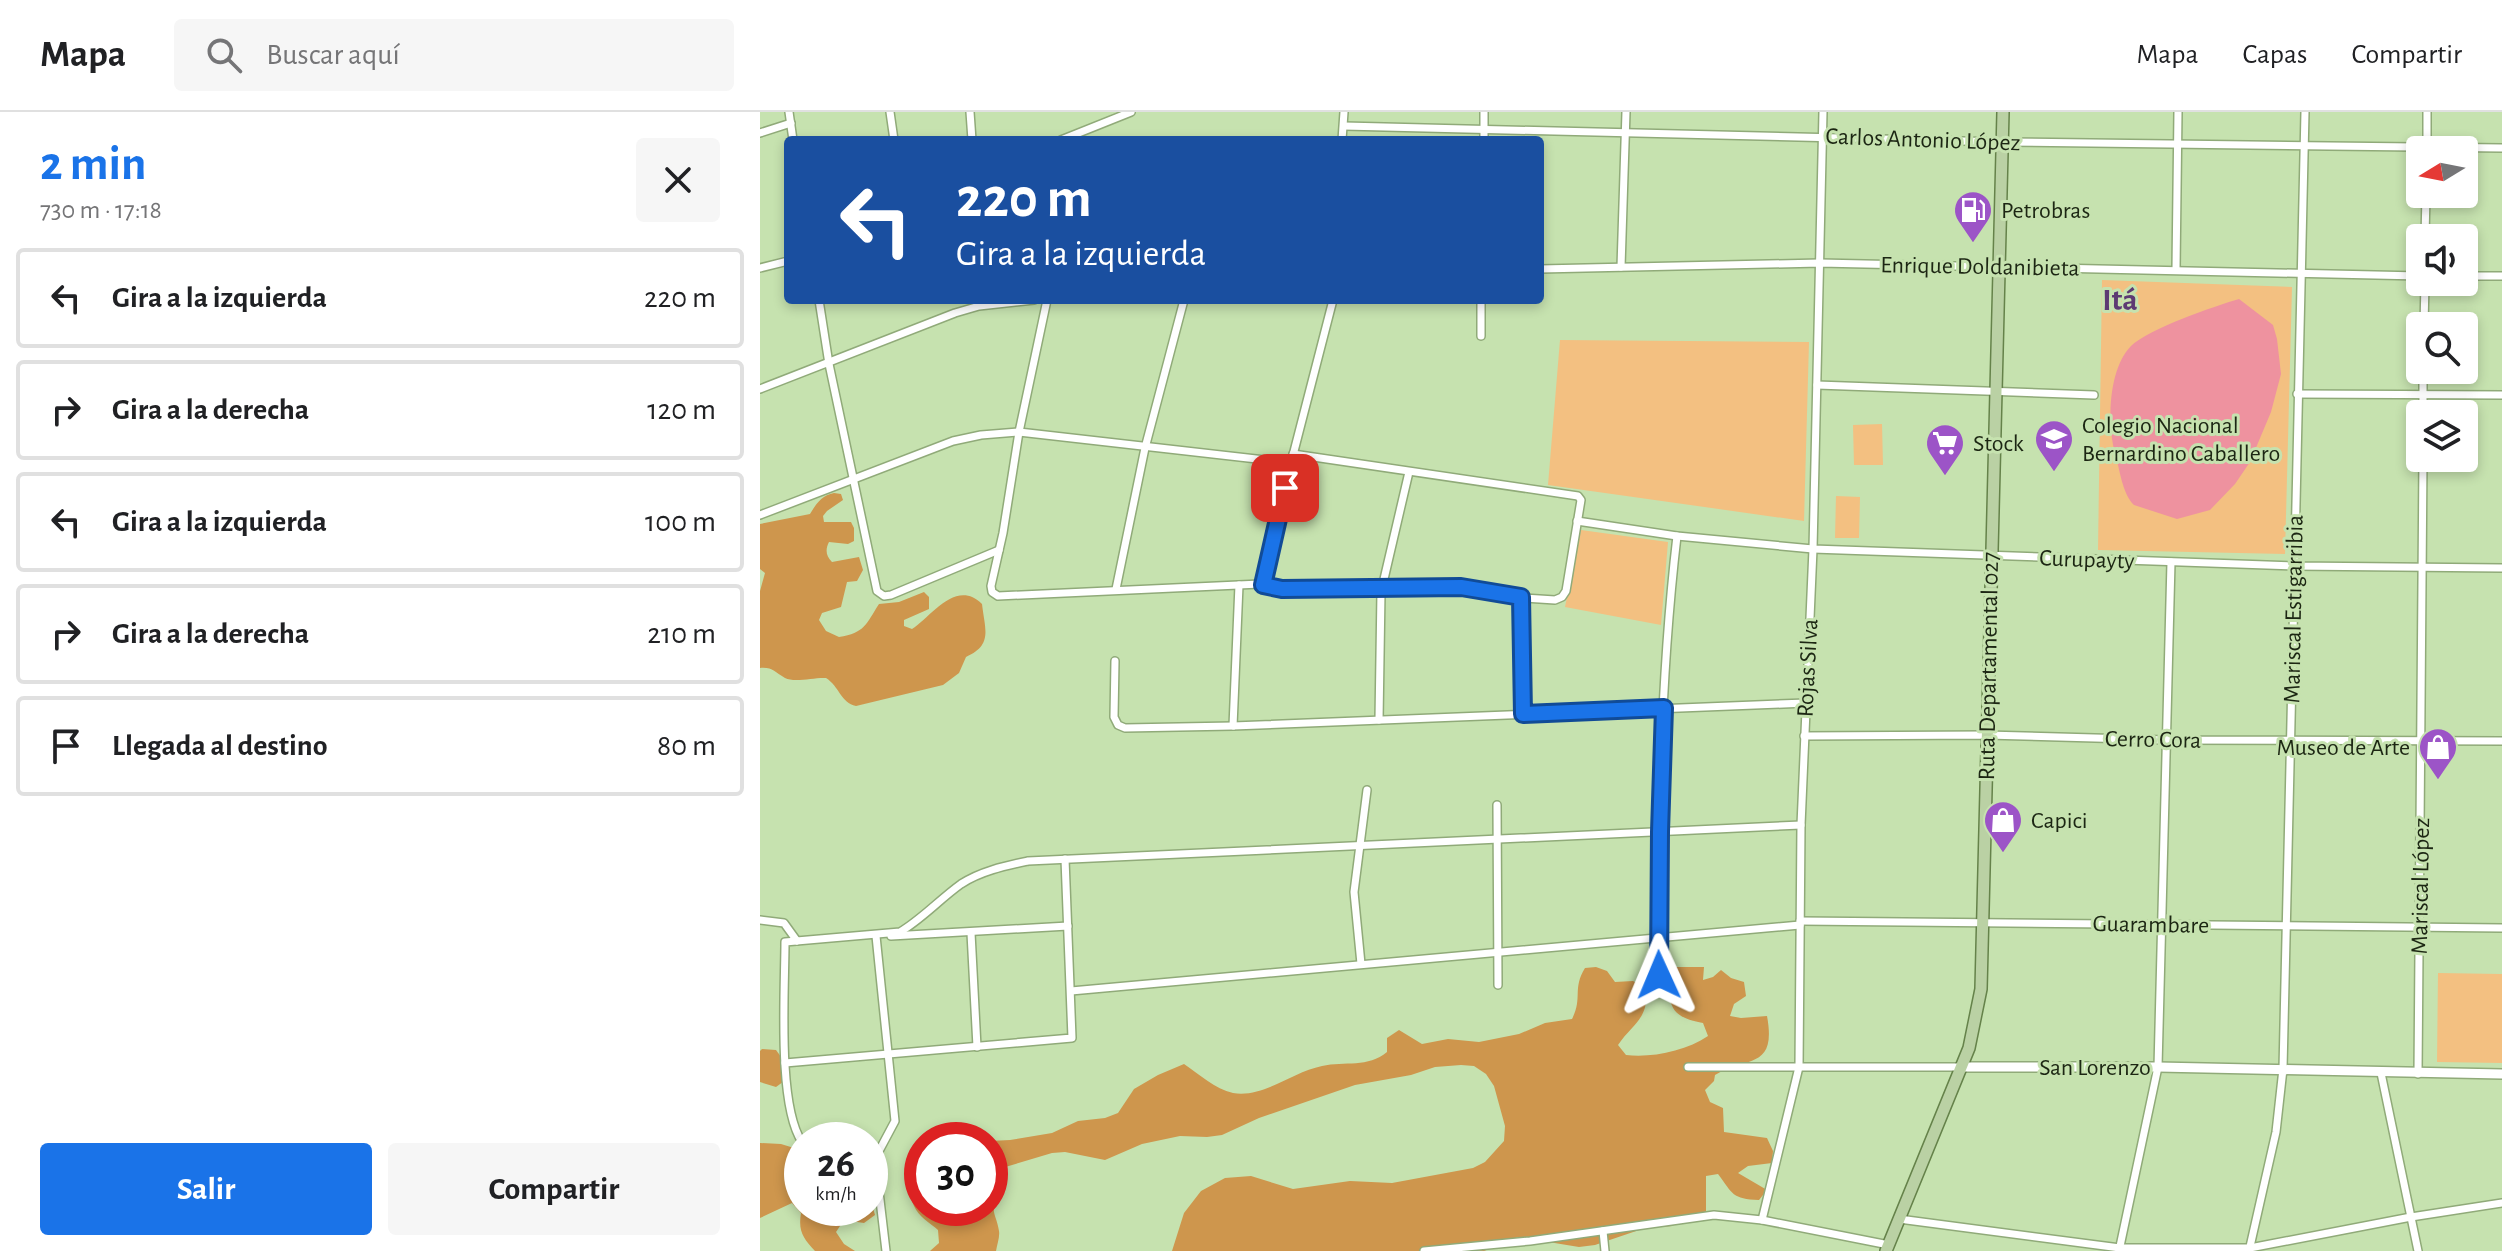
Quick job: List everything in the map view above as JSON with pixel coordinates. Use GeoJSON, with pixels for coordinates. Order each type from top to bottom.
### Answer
{"type":"FeatureCollection","features":[{"type":"Feature","properties":{"kind":"main road","name":"Ruta Departamental 027"},"geometry":{"type":"LineString","coordinates":[[1888,1248],[1962,1067],[1981,989],[2003,112]]}},
{"type":"Feature","properties":{"kind":"street"},"geometry":{"type":"LineString","coordinates":[[789,112],[793,136]]}},
{"type":"Feature","properties":{"kind":"street"},"geometry":{"type":"LineString","coordinates":[[890,112],[893,136]]}},
{"type":"Feature","properties":{"kind":"street"},"geometry":{"type":"LineString","coordinates":[[970,112],[972,136]]}},
{"type":"Feature","properties":{"kind":"street"},"geometry":{"type":"LineString","coordinates":[[1070,136],[1119,114],[1131,112]]}},
{"type":"Feature","properties":{"kind":"street"},"geometry":{"type":"LineString","coordinates":[[1343,136],[1344,112]]}},
{"type":"Feature","properties":{"kind":"street"},"geometry":{"type":"LineString","coordinates":[[1484,112],[1484,136]]}},
{"type":"Feature","properties":{"kind":"street"},"geometry":{"type":"LineString","coordinates":[[1621,267],[1626,112]]}},
{"type":"Feature","properties":{"kind":"street","name":"Rojas Silva"},"geometry":{"type":"LineString","coordinates":[[1762,1220],[1799,1067],[1801,825],[1813,549],[1823,112]]}},
{"type":"Feature","properties":{"kind":"street"},"geometry":{"type":"LineString","coordinates":[[2176,269],[2178,112]]}},
{"type":"Feature","properties":{"kind":"street","name":"Mariscal Estigarribia"},"geometry":{"type":"LineString","coordinates":[[2250,1249],[2276,1132],[2283,1069],[2305,112]]}},
{"type":"Feature","properties":{"kind":"street"},"geometry":{"type":"LineString","coordinates":[[2427,112],[2427,136]]}},
{"type":"Feature","properties":{"kind":"street"},"geometry":{"type":"LineString","coordinates":[[760,133],[791,123]]}},
{"type":"Feature","properties":{"kind":"street","name":"Carlos Antonio López"},"geometry":{"type":"LineString","coordinates":[[1344,126],[2003,142],[2406,147]]}},
{"type":"Feature","properties":{"kind":"street","name":"Carlos Antonio López"},"geometry":{"type":"LineString","coordinates":[[2478,148],[2502,148]]}},
{"type":"Feature","properties":{"kind":"street"},"geometry":{"type":"LineString","coordinates":[[760,268],[784,262]]}},
{"type":"Feature","properties":{"kind":"street","name":"Enrique Doldanibieta"},"geometry":{"type":"LineString","coordinates":[[1544,269],[1820,263],[2406,276]]}},
{"type":"Feature","properties":{"kind":"street"},"geometry":{"type":"LineString","coordinates":[[2478,276],[2502,276]]}},
{"type":"Feature","properties":{"kind":"street"},"geometry":{"type":"LineString","coordinates":[[820,304],[829,364],[877,591],[884,596],[999,550]]}},
{"type":"Feature","properties":{"kind":"street"},"geometry":{"type":"LineString","coordinates":[[760,389],[955,313],[997,304]]}},
{"type":"Feature","properties":{"kind":"street"},"geometry":{"type":"LineString","coordinates":[[760,515],[953,441],[1019,432],[1145,448],[1409,472],[1578,496],[1581,500],[1566,591],[1555,600],[1461,587],[1282,589],[1263,585],[998,596],[992,592],[991,586],[1019,432],[1046,304]]}},
{"type":"Feature","properties":{"kind":"street"},"geometry":{"type":"LineString","coordinates":[[1116,589],[1145,448],[1183,304]]}},
{"type":"Feature","properties":{"kind":"street"},"geometry":{"type":"LineString","coordinates":[[1263,585],[1332,304]]}},
{"type":"Feature","properties":{"kind":"street"},"geometry":{"type":"LineString","coordinates":[[1481,304],[1481,336]]}},
{"type":"Feature","properties":{"kind":"street"},"geometry":{"type":"LineString","coordinates":[[2423,384],[2423,400]]}},
{"type":"Feature","properties":{"kind":"street"},"geometry":{"type":"LineString","coordinates":[[1817,385],[2094,395]]}},
{"type":"Feature","properties":{"kind":"street"},"geometry":{"type":"LineString","coordinates":[[2297,394],[2502,395]]}},
{"type":"Feature","properties":{"kind":"street"},"geometry":{"type":"LineString","coordinates":[[1379,720],[1382,588],[1409,472]]}},
{"type":"Feature","properties":{"kind":"street","name":"Mariscal López"},"geometry":{"type":"LineString","coordinates":[[2418,1074],[2423,472]]}},
{"type":"Feature","properties":{"kind":"street","name":"Curupayty"},"geometry":{"type":"LineString","coordinates":[[1577,521],[1677,536],[1813,549],[2293,566],[2502,568]]}},
{"type":"Feature","properties":{"kind":"street"},"geometry":{"type":"LineString","coordinates":[[1659,975],[1664,708],[1670,593],[1677,536]]}},
{"type":"Feature","properties":{"kind":"street"},"geometry":{"type":"LineString","coordinates":[[2120,1250],[2158,1067],[2171,562]]}},
{"type":"Feature","properties":{"kind":"street"},"geometry":{"type":"LineString","coordinates":[[1233,726],[1239,585]]}},
{"type":"Feature","properties":{"kind":"street"},"geometry":{"type":"LineString","coordinates":[[1521,597],[1523,714]]}},
{"type":"Feature","properties":{"kind":"street"},"geometry":{"type":"LineString","coordinates":[[1115,661],[1113,709],[1118,725],[1125,728],[1806,703]]}},
{"type":"Feature","properties":{"kind":"street","name":"Cerro Cora"},"geometry":{"type":"LineString","coordinates":[[1804,736],[2502,741]]}},
{"type":"Feature","properties":{"kind":"street"},"geometry":{"type":"LineString","coordinates":[[1361,964],[1354,892],[1367,790]]}},
{"type":"Feature","properties":{"kind":"street"},"geometry":{"type":"LineString","coordinates":[[1497,805],[1498,985]]}},
{"type":"Feature","properties":{"kind":"street"},"geometry":{"type":"LineString","coordinates":[[794,1122],[785,1063],[785,942],[900,932],[961,884],[984,872],[1028,861],[1801,825]]}},
{"type":"Feature","properties":{"kind":"street"},"geometry":{"type":"LineString","coordinates":[[785,1063],[1072,1038],[1065,859]]}},
{"type":"Feature","properties":{"kind":"street"},"geometry":{"type":"LineString","coordinates":[[760,920],[784,923],[797,941]]}},
{"type":"Feature","properties":{"kind":"street","name":"Guarambare"},"geometry":{"type":"LineString","coordinates":[[1071,991],[1800,923],[2502,928]]}},
{"type":"Feature","properties":{"kind":"street"},"geometry":{"type":"LineString","coordinates":[[879,936],[901,938],[1068,926]]}},
{"type":"Feature","properties":{"kind":"street"},"geometry":{"type":"LineString","coordinates":[[971,933],[977,1047]]}},
{"type":"Feature","properties":{"kind":"street"},"geometry":{"type":"LineString","coordinates":[[879,936],[895,1121],[888,1131]]}},
{"type":"Feature","properties":{"kind":"street","name":"San Lorenzo"},"geometry":{"type":"LineString","coordinates":[[1688,1067],[2158,1067],[2502,1074]]}},
{"type":"Feature","properties":{"kind":"street"},"geometry":{"type":"LineString","coordinates":[[2381,1073],[2418,1251]]}},
{"type":"Feature","properties":{"kind":"street"},"geometry":{"type":"LineString","coordinates":[[1899,1219],[2120,1250],[2250,1249],[2411,1217],[2502,1203]]}},
{"type":"Feature","properties":{"kind":"street"},"geometry":{"type":"LineString","coordinates":[[1424,1251],[1463,1249],[1714,1215],[1762,1220],[1888,1248]]}},
{"type":"Feature","properties":{"kind":"street"},"geometry":{"type":"LineString","coordinates":[[883,1226],[886,1251]]}},
{"type":"Feature","properties":{"kind":"street"},"geometry":{"type":"LineString","coordinates":[[1603,1231],[1605,1251]]}},
{"type":"Feature","properties":{"kind":"shaded area"},"geometry":{"type":"Polygon","coordinates":[[[2102,280],[2292,287],[2285,554],[2098,550],[2102,280]]]}},
{"type":"Feature","properties":{"kind":"shaded area"},"geometry":{"type":"Polygon","coordinates":[[[2239,299],[2273,325],[2281,374],[2271,412],[2250,462],[2235,484],[2210,510],[2177,519],[2134,505],[2122,481],[2111,428],[2111,398],[2123,356],[2131,346],[2152,332],[2239,299]]]}},
{"type":"Feature","properties":{"kind":"shaded area"},"geometry":{"type":"Polygon","coordinates":[[[1560,340],[1809,342],[1804,521],[1548,485],[1560,340]]]}},
{"type":"Feature","properties":{"kind":"shaded area"},"geometry":{"type":"Polygon","coordinates":[[[1882,424],[1883,465],[1854,465],[1853,425],[1882,424]]]}},
{"type":"Feature","properties":{"kind":"shaded area"},"geometry":{"type":"Polygon","coordinates":[[[834,493],[841,494],[843,500],[827,511],[823,516],[824,522],[851,522],[854,541],[848,544],[829,542],[827,555],[832,562],[859,557],[863,570],[857,581],[847,582],[841,607],[822,613],[819,620],[826,631],[839,637],[848,635],[864,626],[879,604],[899,602],[924,592],[929,597],[929,609],[904,620],[904,626],[912,629],[953,597],[972,597],[982,604],[984,642],[966,657],[959,673],[943,685],[856,706],[847,701],[826,678],[789,679],[771,669],[760,668],[760,591],[765,573],[760,569],[760,524],[810,514],[817,503],[834,493]]]}},
{"type":"Feature","properties":{"kind":"shaded area"},"geometry":{"type":"Polygon","coordinates":[[[1836,496],[1860,497],[1859,538],[1835,538],[1836,496]]]}},
{"type":"Feature","properties":{"kind":"shaded area"},"geometry":{"type":"Polygon","coordinates":[[[1581,530],[1668,542],[1661,625],[1565,607],[1581,530]]]}},
{"type":"Feature","properties":{"kind":"shaded area"},"geometry":{"type":"Polygon","coordinates":[[[1596,967],[1607,971],[1615,982],[1633,981],[1646,989],[1645,1007],[1639,1020],[1618,1045],[1626,1055],[1668,1052],[1690,1046],[1708,1036],[1703,1023],[1684,1018],[1671,1004],[1667,977],[1676,967],[1704,967],[1703,980],[1721,970],[1731,978],[1744,982],[1746,996],[1734,1004],[1730,1016],[1767,1016],[1767,1045],[1756,1059],[1715,1075],[1714,1081],[1705,1090],[1710,1102],[1723,1108],[1724,1132],[1767,1138],[1773,1151],[1772,1163],[1748,1166],[1738,1173],[1767,1190],[1759,1200],[1734,1194],[1718,1174],[1706,1176],[1706,1214],[1693,1215],[1672,1226],[1645,1228],[1595,1245],[1579,1247],[1518,1237],[1484,1251],[1443,1247],[1427,1251],[1172,1251],[1184,1213],[1201,1191],[1225,1178],[1251,1176],[1293,1189],[1350,1181],[1392,1183],[1473,1168],[1485,1162],[1504,1141],[1505,1126],[1494,1086],[1486,1074],[1474,1066],[1461,1065],[1435,1067],[1411,1075],[1355,1085],[1259,1118],[1222,1135],[1180,1136],[1142,1144],[1105,1160],[1065,1152],[1008,1166],[1008,1140],[1052,1133],[1078,1121],[1118,1113],[1134,1089],[1184,1064],[1220,1088],[1244,1094],[1322,1066],[1380,1057],[1387,1052],[1387,1038],[1399,1030],[1422,1044],[1448,1039],[1479,1042],[1519,1034],[1545,1023],[1572,1019],[1585,968],[1596,967]]]}},
{"type":"Feature","properties":{"kind":"shaded area"},"geometry":{"type":"Polygon","coordinates":[[[2438,973],[2502,974],[2502,1063],[2437,1062],[2438,973]]]}},
{"type":"Feature","properties":{"kind":"shaded area"},"geometry":{"type":"Polygon","coordinates":[[[762,1049],[776,1050],[784,1061],[787,1079],[776,1087],[760,1082],[762,1049]]]}},
{"type":"Feature","properties":{"kind":"shaded area"},"geometry":{"type":"Polygon","coordinates":[[[760,1143],[781,1144],[784,1145],[784,1207],[760,1218],[760,1143]]]}},
{"type":"Feature","properties":{"kind":"shaded area"},"geometry":{"type":"Polygon","coordinates":[[[800,1226],[840,1226],[836,1232],[844,1244],[855,1251],[815,1251],[802,1234],[800,1226]]]}},
{"type":"Feature","properties":{"kind":"shaded area"},"geometry":{"type":"Polygon","coordinates":[[[933,1226],[997,1226],[996,1251],[930,1251],[939,1243],[938,1230],[933,1226]]]}},
{"type":"Feature","properties":{"kind":"place","name":"Petrobras"},"geometry":{"type":"Point","coordinates":[1973,244]}},
{"type":"Feature","properties":{"kind":"place","name":"Colegio Nacional Bernardino Caballero"},"geometry":{"type":"Point","coordinates":[2054,473]}},
{"type":"Feature","properties":{"kind":"place","name":"Stock"},"geometry":{"type":"Point","coordinates":[1945,477]}},
{"type":"Feature","properties":{"kind":"place","name":"Museo de Arte"},"geometry":{"type":"Point","coordinates":[2438,781]}},
{"type":"Feature","properties":{"kind":"place","name":"Capici"},"geometry":{"type":"Point","coordinates":[2003,854]}},
{"type":"Feature","properties":{"kind":"district","name":"Itá"},"geometry":{"type":"Point","coordinates":[2120,299]}},
{"type":"Feature","properties":{"kind":"route"},"geometry":{"type":"LineString","coordinates":[[1285,488],[1263,585],[1282,589],[1461,587],[1521,597],[1523,714],[1664,708],[1659,975]]}}]}
